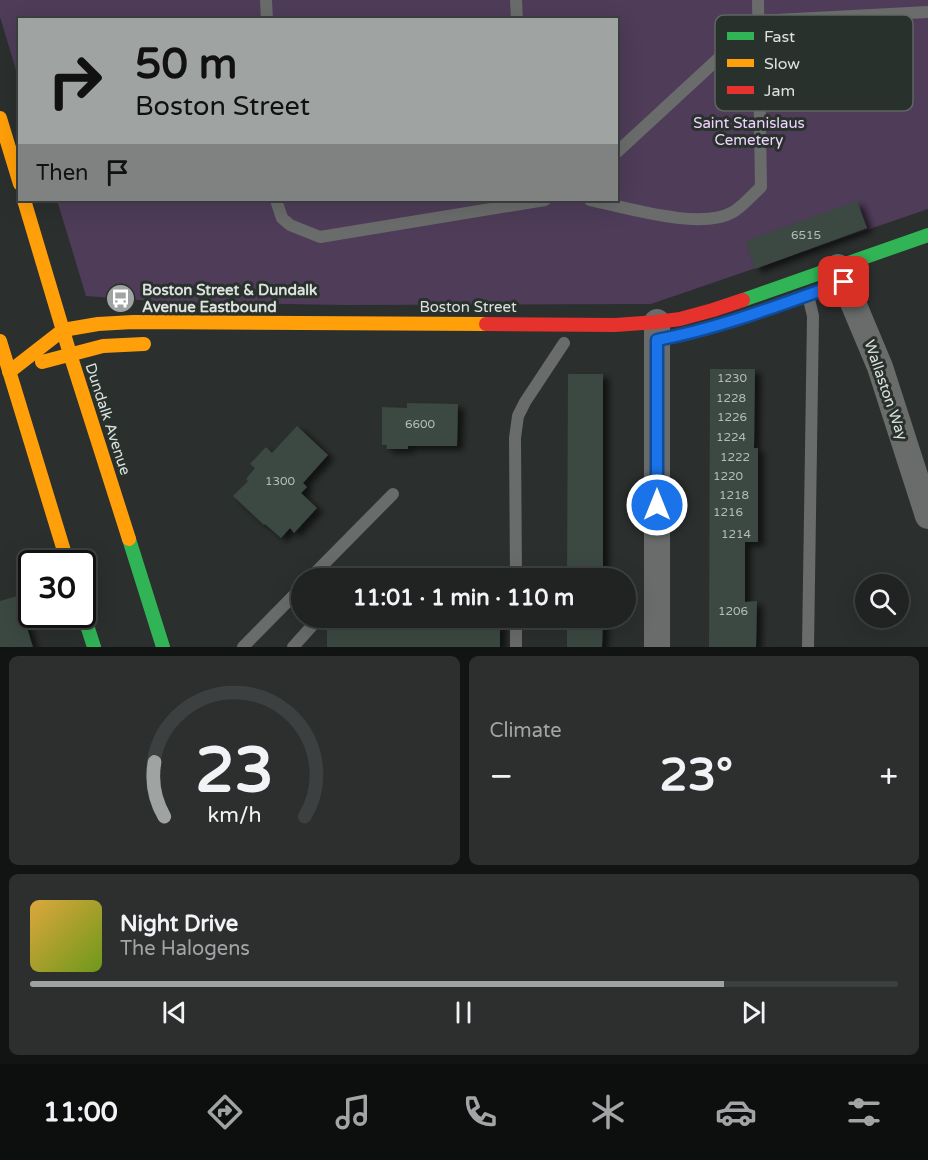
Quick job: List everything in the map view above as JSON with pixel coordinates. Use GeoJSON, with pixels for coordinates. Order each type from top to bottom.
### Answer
{"type":"FeatureCollection","features":[{"type":"Feature","properties":{"kind":"main road"},"geometry":{"type":"LineString","coordinates":[[0,118],[18,177]]}},
{"type":"Feature","properties":{"kind":"main road","name":"Dundalk Avenue"},"geometry":{"type":"LineString","coordinates":[[24,201],[163,647]]}},
{"type":"Feature","properties":{"kind":"main road","name":"Boston Street"},"geometry":{"type":"LineString","coordinates":[[5,373],[63,330],[98,324],[134,322],[615,325],[657,335],[680,319],[843,278],[928,235]]}},
{"type":"Feature","properties":{"kind":"main road"},"geometry":{"type":"LineString","coordinates":[[0,341],[5,373],[63,550]]}},
{"type":"Feature","properties":{"kind":"main road"},"geometry":{"type":"LineString","coordinates":[[5,373],[103,346],[159,344]]}},
{"type":"Feature","properties":{"kind":"main road"},"geometry":{"type":"LineString","coordinates":[[88,628],[94,647]]}},
{"type":"Feature","properties":{"kind":"street","name":"Wallaston Way"},"geometry":{"type":"LineString","coordinates":[[843,278],[880,367],[928,516]]}},
{"type":"Feature","properties":{"kind":"street"},"geometry":{"type":"LineString","coordinates":[[657,335],[657,647]]}},
{"type":"Feature","properties":{"kind":"lane"},"geometry":{"type":"LineString","coordinates":[[266,0],[267,18]]}},
{"type":"Feature","properties":{"kind":"lane"},"geometry":{"type":"LineString","coordinates":[[516,0],[517,18]]}},
{"type":"Feature","properties":{"kind":"lane"},"geometry":{"type":"LineString","coordinates":[[758,0],[759,15]]}},
{"type":"Feature","properties":{"kind":"lane"},"geometry":{"type":"LineString","coordinates":[[872,15],[928,12]]}},
{"type":"Feature","properties":{"kind":"lane"},"geometry":{"type":"LineString","coordinates":[[618,151],[715,62]]}},
{"type":"Feature","properties":{"kind":"lane"},"geometry":{"type":"LineString","coordinates":[[595,201],[682,219],[706,220],[733,212],[761,187],[760,111]]}},
{"type":"Feature","properties":{"kind":"lane"},"geometry":{"type":"LineString","coordinates":[[276,201],[282,218],[290,225],[320,237],[524,201]]}},
{"type":"Feature","properties":{"kind":"lane"},"geometry":{"type":"LineString","coordinates":[[807,295],[813,316],[808,647]]}},
{"type":"Feature","properties":{"kind":"lane"},"geometry":{"type":"LineString","coordinates":[[516,568],[515,438],[518,416],[563,343]]}},
{"type":"Feature","properties":{"kind":"lane"},"geometry":{"type":"LineString","coordinates":[[320,568],[393,494]]}},
{"type":"Feature","properties":{"kind":"lane"},"geometry":{"type":"LineString","coordinates":[[243,647],[291,598]]}},
{"type":"Feature","properties":{"kind":"lane"},"geometry":{"type":"LineString","coordinates":[[293,647],[310,628]]}},
{"type":"Feature","properties":{"kind":"lane"},"geometry":{"type":"LineString","coordinates":[[516,628],[516,647]]}},
{"type":"Feature","properties":{"kind":"green space","name":"Saint Stanislaus Cemetery"},"geometry":{"type":"Polygon","coordinates":[[[0,0],[928,0],[928,209],[651,304],[344,305],[167,302],[86,296],[57,201],[618,201],[618,18],[18,18],[18,77],[0,17],[0,0]]]}},
{"type":"Feature","properties":{"kind":"building"},"geometry":{"type":"Polygon","coordinates":[[[857,201],[867,228],[755,269],[746,241],[857,201]]]}},
{"type":"Feature","properties":{"kind":"building"},"geometry":{"type":"Polygon","coordinates":[[[710,369],[755,369],[754,448],[758,448],[758,542],[745,542],[745,602],[757,601],[756,647],[709,647],[710,369]]]}},
{"type":"Feature","properties":{"kind":"building"},"geometry":{"type":"Polygon","coordinates":[[[568,374],[603,374],[603,568],[567,568],[568,374]]]}},
{"type":"Feature","properties":{"kind":"building"},"geometry":{"type":"Polygon","coordinates":[[[407,403],[458,404],[457,446],[408,446],[408,449],[386,449],[387,445],[382,445],[382,407],[407,408],[407,403]]]}},
{"type":"Feature","properties":{"kind":"building"},"geometry":{"type":"Polygon","coordinates":[[[297,426],[328,455],[303,483],[307,487],[301,493],[317,508],[294,533],[290,528],[281,538],[233,496],[248,481],[246,479],[255,468],[250,464],[266,447],[272,453],[297,426]]]}},
{"type":"Feature","properties":{"kind":"building"},"geometry":{"type":"Polygon","coordinates":[[[17,596],[18,628],[27,628],[33,647],[0,647],[0,601],[17,596]]]}},
{"type":"Feature","properties":{"kind":"building"},"geometry":{"type":"Polygon","coordinates":[[[327,628],[500,628],[500,647],[327,647],[327,628]]]}},
{"type":"Feature","properties":{"kind":"building"},"geometry":{"type":"Polygon","coordinates":[[[567,628],[603,628],[602,647],[567,647],[567,628]]]}},
{"type":"Feature","properties":{"kind":"traffic: fast"},"geometry":{"type":"LineString","coordinates":[[743,300],[928,235]]}},
{"type":"Feature","properties":{"kind":"traffic: fast"},"geometry":{"type":"LineString","coordinates":[[129,539],[163,647]]}},
{"type":"Feature","properties":{"kind":"traffic: fast"},"geometry":{"type":"LineString","coordinates":[[88,628],[94,647]]}},
{"type":"Feature","properties":{"kind":"traffic: slow"},"geometry":{"type":"LineString","coordinates":[[0,118],[18,177]]}},
{"type":"Feature","properties":{"kind":"traffic: slow"},"geometry":{"type":"LineString","coordinates":[[24,201],[129,539]]}},
{"type":"Feature","properties":{"kind":"traffic: slow"},"geometry":{"type":"LineString","coordinates":[[9,372],[63,330],[98,324],[133,322],[486,324]]}},
{"type":"Feature","properties":{"kind":"traffic: slow"},"geometry":{"type":"LineString","coordinates":[[0,341],[64,550]]}},
{"type":"Feature","properties":{"kind":"traffic: slow"},"geometry":{"type":"LineString","coordinates":[[42,362],[103,346],[144,344]]}},
{"type":"Feature","properties":{"kind":"traffic: jam"},"geometry":{"type":"LineString","coordinates":[[486,324],[615,325],[657,322],[680,319],[743,300]]}},
{"type":"Feature","properties":{"kind":"place","name":"Boston Street & Dundalk Avenue Eastbound"},"geometry":{"type":"Point","coordinates":[121,299]}},
{"type":"Feature","properties":{"kind":"route"},"geometry":{"type":"LineString","coordinates":[[657,505],[657,340],[717,326],[844,282]]}}]}
